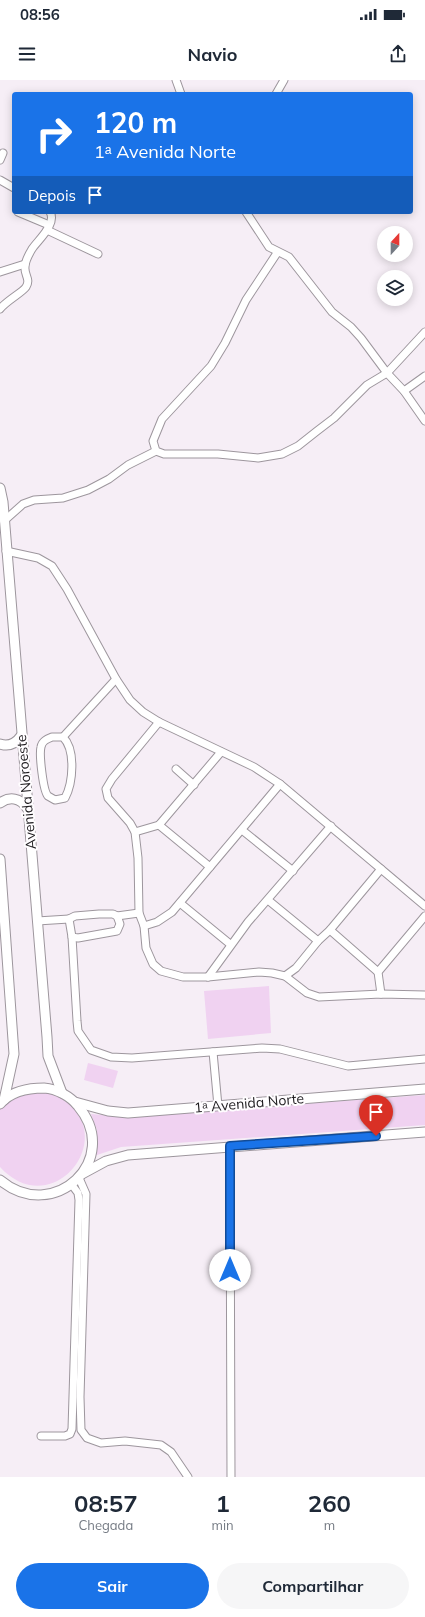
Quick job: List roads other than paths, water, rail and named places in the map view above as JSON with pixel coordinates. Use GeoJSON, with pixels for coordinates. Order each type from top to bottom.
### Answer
{"type":"FeatureCollection","features":[{"type":"Feature","properties":{"kind":"main road","name":"Avenida Noroeste"},"geometry":{"type":"LineString","coordinates":[[0,488],[4,521],[4,544],[12,607],[48,1056],[62,1093]]}},
{"type":"Feature","properties":{"kind":"main road"},"geometry":{"type":"LineString","coordinates":[[0,744],[14,744],[22,736]]}},
{"type":"Feature","properties":{"kind":"main road"},"geometry":{"type":"LineString","coordinates":[[0,803],[9,799],[14,799],[24,804],[27,808]]}},
{"type":"Feature","properties":{"kind":"main road"},"geometry":{"type":"LineString","coordinates":[[0,859],[14,1054],[2,1102]]}},
{"type":"Feature","properties":{"kind":"main road"},"geometry":{"type":"LineString","coordinates":[[2,1102],[17,1092],[32,1088],[48,1088],[62,1093],[75,1102],[85,1114],[91,1128],[93,1144],[90,1160],[78,1179]]}},
{"type":"Feature","properties":{"kind":"main road","name":"1ᵃ Avenida Norte"},"geometry":{"type":"LineString","coordinates":[[75,1102],[108,1112],[128,1113],[425,1089]]}},
{"type":"Feature","properties":{"kind":"main road"},"geometry":{"type":"LineString","coordinates":[[0,1180],[13,1190],[28,1195],[43,1196],[58,1192],[106,1161],[128,1155],[425,1132]]}},
{"type":"Feature","properties":{"kind":"street"},"geometry":{"type":"LineString","coordinates":[[176,80],[180,92]]}},
{"type":"Feature","properties":{"kind":"street"},"geometry":{"type":"LineString","coordinates":[[277,92],[284,80]]}},
{"type":"Feature","properties":{"kind":"street"},"geometry":{"type":"LineString","coordinates":[[0,160],[3,153]]}},
{"type":"Feature","properties":{"kind":"street"},"geometry":{"type":"LineString","coordinates":[[0,180],[12,187]]}},
{"type":"Feature","properties":{"kind":"street"},"geometry":{"type":"LineString","coordinates":[[22,214],[98,254]]}},
{"type":"Feature","properties":{"kind":"street"},"geometry":{"type":"LineString","coordinates":[[0,309],[12,297],[24,290],[29,280],[24,268],[25,264],[32,249],[48,228],[52,218],[51,214]]}},
{"type":"Feature","properties":{"kind":"street"},"geometry":{"type":"LineString","coordinates":[[247,214],[269,247],[277,253],[289,257],[332,312],[351,326],[387,373],[404,391],[425,421]]}},
{"type":"Feature","properties":{"kind":"street"},"geometry":{"type":"LineString","coordinates":[[156,451],[154,441],[162,419],[211,366],[225,343],[246,300],[277,253]]}},
{"type":"Feature","properties":{"kind":"street"},"geometry":{"type":"LineString","coordinates":[[0,272],[25,264]]}},
{"type":"Feature","properties":{"kind":"street"},"geometry":{"type":"LineString","coordinates":[[4,521],[23,504],[34,500],[63,498],[100,485],[128,465],[156,451],[173,455],[218,454],[258,458],[282,454],[298,446],[317,432],[334,418],[367,385],[387,373],[425,332]]}},
{"type":"Feature","properties":{"kind":"street"},"geometry":{"type":"LineString","coordinates":[[404,391],[425,376]]}},
{"type":"Feature","properties":{"kind":"street"},"geometry":{"type":"LineString","coordinates":[[4,544],[38,558],[52,566],[67,589],[116,679],[130,700],[143,712],[159,722],[254,767],[280,784],[425,906]]}},
{"type":"Feature","properties":{"kind":"street"},"geometry":{"type":"LineString","coordinates":[[63,738],[67,741],[70,749],[71,783],[65,798],[55,800],[45,793],[40,747],[47,739],[63,738],[116,679]]}},
{"type":"Feature","properties":{"kind":"street"},"geometry":{"type":"LineString","coordinates":[[159,722],[112,779],[106,789],[108,798],[112,805],[130,823],[135,832],[139,872],[140,913],[144,926],[146,948],[153,964],[160,971],[183,977],[208,977],[259,972],[285,976],[307,993],[319,997],[381,994],[425,995]]}},
{"type":"Feature","properties":{"kind":"street"},"geometry":{"type":"LineString","coordinates":[[135,832],[159,825],[221,752]]}},
{"type":"Feature","properties":{"kind":"street"},"geometry":{"type":"LineString","coordinates":[[176,769],[194,785]]}},
{"type":"Feature","properties":{"kind":"street"},"geometry":{"type":"LineString","coordinates":[[144,926],[166,918],[280,784]]}},
{"type":"Feature","properties":{"kind":"street"},"geometry":{"type":"LineString","coordinates":[[159,825],[210,867]]}},
{"type":"Feature","properties":{"kind":"street"},"geometry":{"type":"LineString","coordinates":[[208,977],[230,944],[331,826]]}},
{"type":"Feature","properties":{"kind":"street"},"geometry":{"type":"LineString","coordinates":[[242,830],[293,871]]}},
{"type":"Feature","properties":{"kind":"street"},"geometry":{"type":"LineString","coordinates":[[285,976],[296,968],[381,869]]}},
{"type":"Feature","properties":{"kind":"street"},"geometry":{"type":"LineString","coordinates":[[268,900],[318,941]]}},
{"type":"Feature","properties":{"kind":"street"},"geometry":{"type":"LineString","coordinates":[[180,903],[230,944]]}},
{"type":"Feature","properties":{"kind":"street"},"geometry":{"type":"LineString","coordinates":[[37,920],[69,919],[75,916],[99,914],[113,914],[117,916],[140,913]]}},
{"type":"Feature","properties":{"kind":"street"},"geometry":{"type":"LineString","coordinates":[[72,937],[78,938],[117,931],[120,924],[117,916]]}},
{"type":"Feature","properties":{"kind":"street"},"geometry":{"type":"LineString","coordinates":[[378,972],[425,916]]}},
{"type":"Feature","properties":{"kind":"street"},"geometry":{"type":"LineString","coordinates":[[69,919],[72,937],[76,1021],[78,1031],[91,1050],[111,1057],[132,1058],[262,1048],[280,1049],[348,1066],[425,1059]]}},
{"type":"Feature","properties":{"kind":"street"},"geometry":{"type":"LineString","coordinates":[[330,930],[378,972],[381,994]]}},
{"type":"Feature","properties":{"kind":"street"},"geometry":{"type":"LineString","coordinates":[[213,1052],[218,1106]]}},
{"type":"Feature","properties":{"kind":"street"},"geometry":{"type":"LineString","coordinates":[[230,1146],[231,1477]]}},
{"type":"Feature","properties":{"kind":"street"},"geometry":{"type":"LineString","coordinates":[[41,1436],[65,1436],[70,1434],[72,1429],[79,1200],[78,1179]]}},
{"type":"Feature","properties":{"kind":"street"},"geometry":{"type":"LineString","coordinates":[[78,1179],[86,1194],[80,1397],[81,1430],[87,1438],[101,1443],[125,1441],[160,1445],[171,1452],[188,1477]]}}]}
